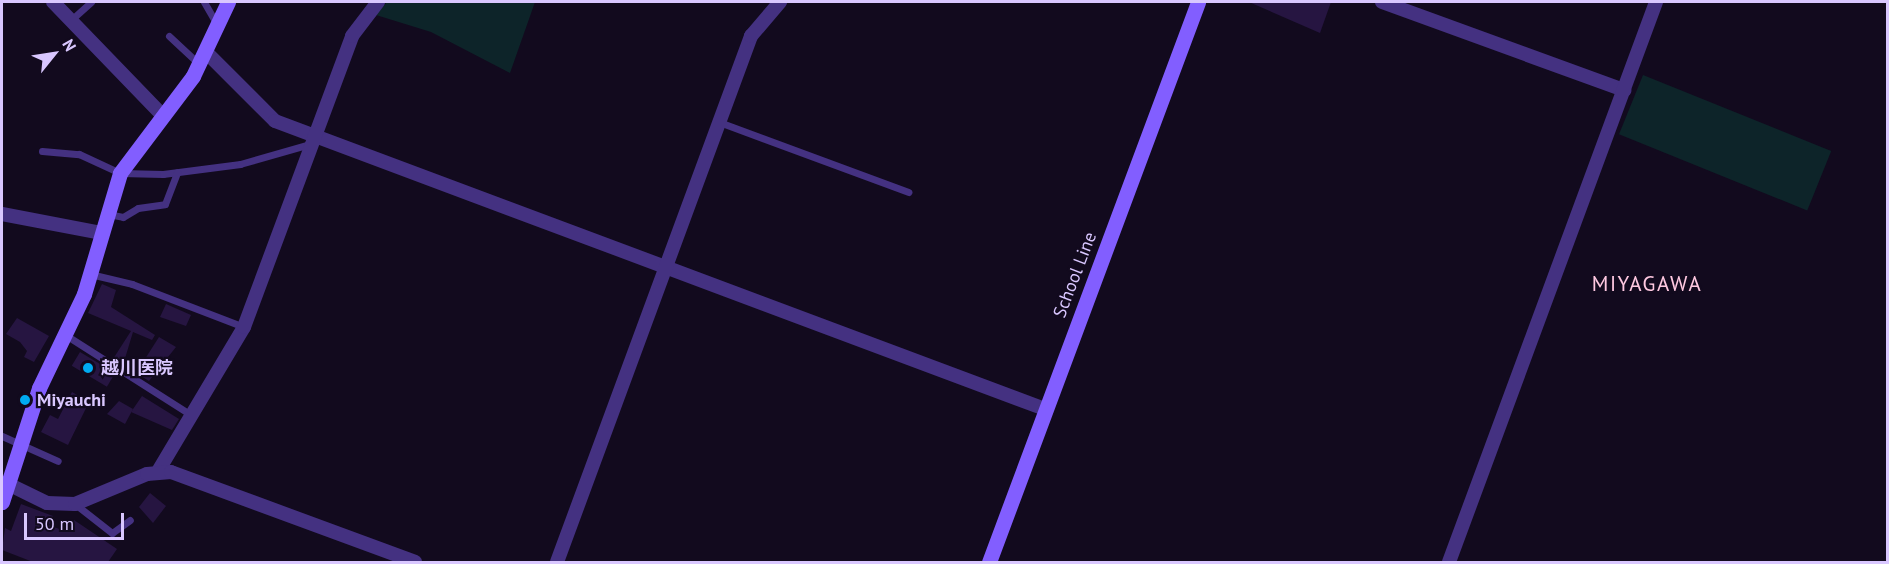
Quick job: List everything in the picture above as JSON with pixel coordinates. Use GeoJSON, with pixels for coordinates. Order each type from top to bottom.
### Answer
{"type":"FeatureCollection","features":[{"type":"Feature","properties":{"kind":"street"},"geometry":{"type":"LineString","coordinates":[[53,2],[162,115]]}},
{"type":"Feature","properties":{"kind":"street"},"geometry":{"type":"LineString","coordinates":[[228,2],[203,59],[120,173],[90,274],[39,388],[4,492],[47,502],[75,504],[157,473],[210,482],[415,562]]}},
{"type":"Feature","properties":{"kind":"street"},"geometry":{"type":"LineString","coordinates":[[157,473],[244,327],[316,140],[352,36],[378,2]]}},
{"type":"Feature","properties":{"kind":"street"},"geometry":{"type":"LineString","coordinates":[[557,562],[751,36],[780,2]]}},
{"type":"Feature","properties":{"kind":"street","name":"School Line"},"geometry":{"type":"LineString","coordinates":[[989,562],[1198,2]]}},
{"type":"Feature","properties":{"kind":"street"},"geometry":{"type":"LineString","coordinates":[[1382,2],[1624,90]]}},
{"type":"Feature","properties":{"kind":"street"},"geometry":{"type":"LineString","coordinates":[[1449,562],[1656,2]]}},
{"type":"Feature","properties":{"kind":"street"},"geometry":{"type":"LineString","coordinates":[[203,59],[275,121],[316,140],[666,266],[1045,409]]}},
{"type":"Feature","properties":{"kind":"street"},"geometry":{"type":"LineString","coordinates":[[2,214],[102,233]]}},
{"type":"Feature","properties":{"kind":"lane"},"geometry":{"type":"LineString","coordinates":[[71,21],[91,2]]}},
{"type":"Feature","properties":{"kind":"lane"},"geometry":{"type":"LineString","coordinates":[[204,2],[219,27]]}},
{"type":"Feature","properties":{"kind":"lane"},"geometry":{"type":"LineString","coordinates":[[170,36],[203,59]]}},
{"type":"Feature","properties":{"kind":"lane"},"geometry":{"type":"LineString","coordinates":[[719,122],[908,192]]}},
{"type":"Feature","properties":{"kind":"lane"},"geometry":{"type":"LineString","coordinates":[[42,151],[79,154],[120,173],[177,172],[240,164],[316,140]]}},
{"type":"Feature","properties":{"kind":"lane"},"geometry":{"type":"LineString","coordinates":[[106,214],[123,217],[138,207],[165,204],[177,172]]}},
{"type":"Feature","properties":{"kind":"lane"},"geometry":{"type":"LineString","coordinates":[[90,274],[132,284],[244,327]]}},
{"type":"Feature","properties":{"kind":"lane"},"geometry":{"type":"LineString","coordinates":[[64,334],[193,416]]}},
{"type":"Feature","properties":{"kind":"lane"},"geometry":{"type":"LineString","coordinates":[[2,436],[58,461]]}},
{"type":"Feature","properties":{"kind":"lane"},"geometry":{"type":"LineString","coordinates":[[75,504],[112,533],[130,520]]}},
{"type":"Feature","properties":{"kind":"green space"},"geometry":{"type":"Polygon","coordinates":[[[387,2],[535,2],[510,73],[431,32],[376,15],[387,2]]]}},
{"type":"Feature","properties":{"kind":"green space"},"geometry":{"type":"Polygon","coordinates":[[[1643,75],[1831,151],[1807,210],[1619,134],[1643,75]]]}},
{"type":"Feature","properties":{"kind":"building"},"geometry":{"type":"Polygon","coordinates":[[[1249,2],[1331,2],[1320,33],[1249,2]]]}},
{"type":"Feature","properties":{"kind":"building"},"geometry":{"type":"Polygon","coordinates":[[[102,284],[116,290],[111,307],[155,335],[152,340],[133,332],[123,365],[113,359],[131,331],[88,313],[102,284]]]}},
{"type":"Feature","properties":{"kind":"building"},"geometry":{"type":"Polygon","coordinates":[[[166,304],[191,315],[186,326],[160,317],[166,304]]]}},
{"type":"Feature","properties":{"kind":"building"},"geometry":{"type":"Polygon","coordinates":[[[17,318],[49,336],[34,362],[24,357],[27,351],[20,342],[6,334],[17,318]]]}},
{"type":"Feature","properties":{"kind":"building"},"geometry":{"type":"Polygon","coordinates":[[[159,337],[176,347],[149,381],[136,373],[159,337]]]}},
{"type":"Feature","properties":{"kind":"building"},"geometry":{"type":"Polygon","coordinates":[[[80,352],[115,373],[107,387],[72,366],[80,352]]]}},
{"type":"Feature","properties":{"kind":"building"},"geometry":{"type":"Polygon","coordinates":[[[72,392],[89,402],[68,445],[41,432],[50,415],[58,419],[72,392]]]}},
{"type":"Feature","properties":{"kind":"building"},"geometry":{"type":"Polygon","coordinates":[[[142,396],[179,419],[172,430],[131,412],[142,396]]]}},
{"type":"Feature","properties":{"kind":"building"},"geometry":{"type":"Polygon","coordinates":[[[119,401],[133,409],[125,424],[107,414],[119,401]]]}},
{"type":"Feature","properties":{"kind":"building"},"geometry":{"type":"Polygon","coordinates":[[[150,493],[166,506],[153,523],[139,507],[150,493]]]}},
{"type":"Feature","properties":{"kind":"building"},"geometry":{"type":"Polygon","coordinates":[[[21,504],[53,516],[49,525],[67,532],[74,520],[117,549],[108,562],[33,562],[2,550],[5,528],[11,531],[21,504]]]}},
{"type":"Feature","properties":{"kind":"place","name":"越川医院"},"geometry":{"type":"Point","coordinates":[88,368]}},
{"type":"Feature","properties":{"kind":"place","name":"Miyauchi"},"geometry":{"type":"Point","coordinates":[25,400]}},
{"type":"Feature","properties":{"kind":"district","name":"MIYAGAWA"},"geometry":{"type":"Point","coordinates":[1647,284]}}]}
